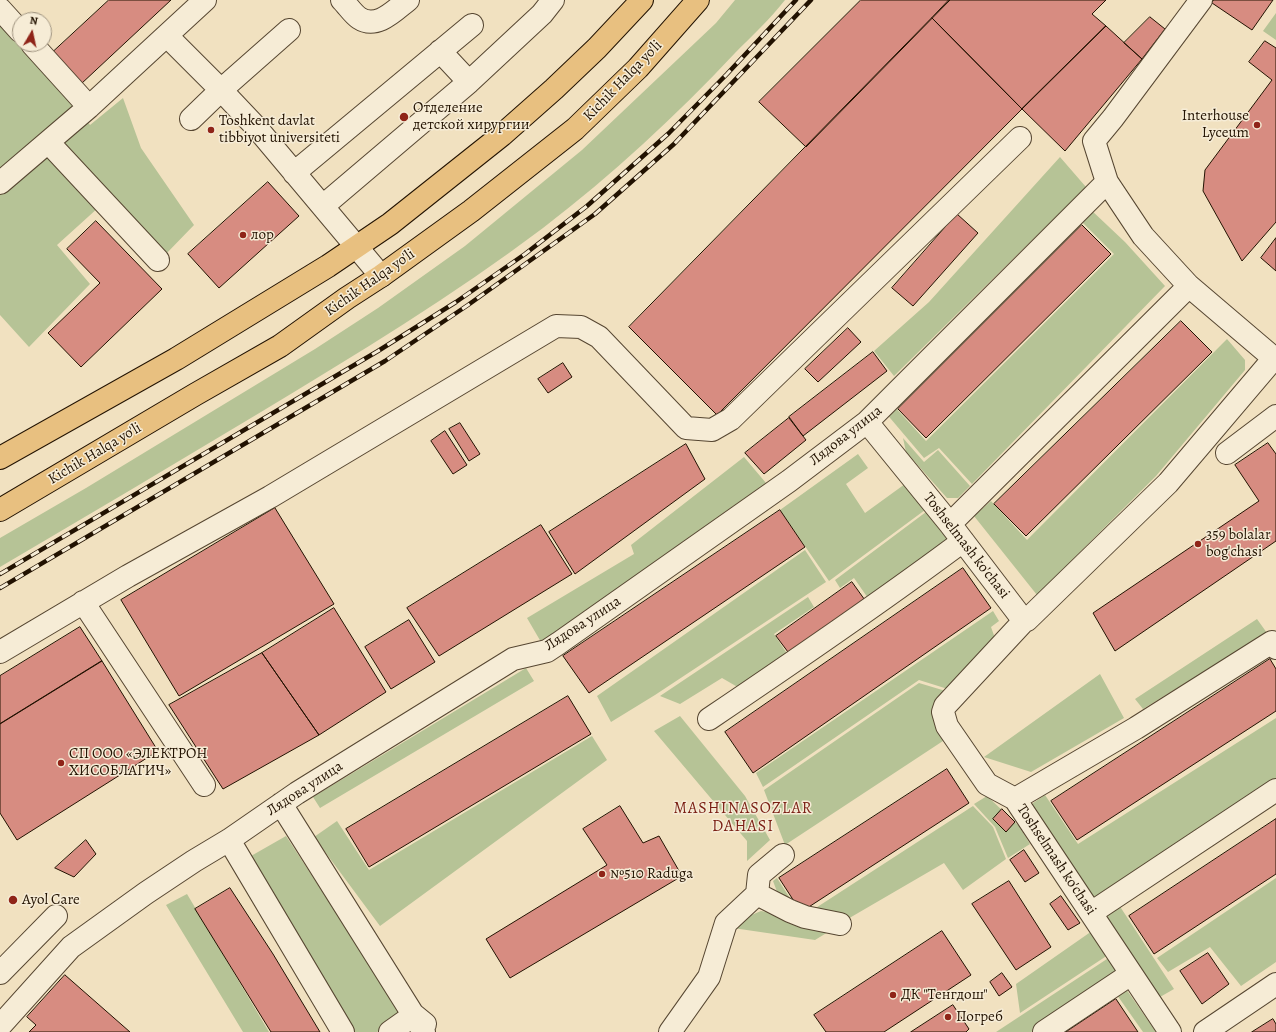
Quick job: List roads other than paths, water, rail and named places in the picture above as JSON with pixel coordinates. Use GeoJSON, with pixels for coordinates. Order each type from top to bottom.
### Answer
{"type":"FeatureCollection","features":[{"type":"Feature","properties":{"kind":"highway"},"geometry":{"type":"LineString","coordinates":[[0,458],[176,359],[358,247],[390,224],[502,135],[597,48],[642,0]]}},
{"type":"Feature","properties":{"kind":"highway","name":"Kichik Halqa yo'li"},"geometry":{"type":"LineString","coordinates":[[0,510],[280,346],[347,298],[382,276],[471,211],[575,129],[638,68],[698,0]]}},
{"type":"Feature","properties":{"kind":"highway"},"geometry":{"type":"LineString","coordinates":[[0,447],[30,441]]}},
{"type":"Feature","properties":{"kind":"street"},"geometry":{"type":"LineString","coordinates":[[0,182],[89,107],[205,0]]}},
{"type":"Feature","properties":{"kind":"street"},"geometry":{"type":"LineString","coordinates":[[342,0],[359,18],[370,23],[383,19],[408,0]]}},
{"type":"Feature","properties":{"kind":"street"},"geometry":{"type":"LineString","coordinates":[[1024,621],[1027,620],[1168,483],[1275,359],[1189,286],[1143,236],[1107,182],[1094,141],[1113,118],[1201,0]]}},
{"type":"Feature","properties":{"kind":"street"},"geometry":{"type":"LineString","coordinates":[[323,206],[469,82],[541,5]]}},
{"type":"Feature","properties":{"kind":"street"},"geometry":{"type":"LineString","coordinates":[[0,9],[12,22]]}},
{"type":"Feature","properties":{"kind":"street"},"geometry":{"type":"LineString","coordinates":[[294,173],[472,25]]}},
{"type":"Feature","properties":{"kind":"street"},"geometry":{"type":"LineString","coordinates":[[191,119],[221,90],[289,30]]}},
{"type":"Feature","properties":{"kind":"street"},"geometry":{"type":"LineString","coordinates":[[167,36],[221,90],[256,128],[382,276]]}},
{"type":"Feature","properties":{"kind":"street"},"geometry":{"type":"LineString","coordinates":[[440,51],[469,82]]}},
{"type":"Feature","properties":{"kind":"street"},"geometry":{"type":"LineString","coordinates":[[39,52],[89,107]]}},
{"type":"Feature","properties":{"kind":"street"},"geometry":{"type":"LineString","coordinates":[[0,652],[128,576],[270,497],[556,326],[580,327],[599,337],[686,428],[712,430],[731,419],[1020,138]]}},
{"type":"Feature","properties":{"kind":"street"},"geometry":{"type":"LineString","coordinates":[[48,142],[158,260]]}},
{"type":"Feature","properties":{"kind":"street","name":"Лядова улица"},"geometry":{"type":"LineString","coordinates":[[0,1026],[71,947],[146,893],[229,840],[281,804],[514,659],[547,651],[789,481],[867,422],[1107,182]]}},
{"type":"Feature","properties":{"kind":"street"},"geometry":{"type":"LineString","coordinates":[[950,524],[1189,286]]}},
{"type":"Feature","properties":{"kind":"street"},"geometry":{"type":"LineString","coordinates":[[1227,453],[1276,416]]}},
{"type":"Feature","properties":{"kind":"street","name":"Toshselmash ko'chasi"},"geometry":{"type":"LineString","coordinates":[[867,422],[950,524],[1024,621],[945,706],[943,712],[947,726],[987,784],[1015,799],[1170,1032]]}},
{"type":"Feature","properties":{"kind":"street"},"geometry":{"type":"LineString","coordinates":[[709,719],[853,622],[963,541]]}},
{"type":"Feature","properties":{"kind":"street"},"geometry":{"type":"LineString","coordinates":[[83,602],[204,785]]}},
{"type":"Feature","properties":{"kind":"street"},"geometry":{"type":"LineString","coordinates":[[1015,799],[1136,728],[1272,642],[1276,648]]}},
{"type":"Feature","properties":{"kind":"street"},"geometry":{"type":"LineString","coordinates":[[1091,913],[1276,790]]}},
{"type":"Feature","properties":{"kind":"street"},"geometry":{"type":"LineString","coordinates":[[281,804],[419,1024],[435,1032]]}},
{"type":"Feature","properties":{"kind":"street"},"geometry":{"type":"LineString","coordinates":[[229,840],[343,1032]]}},
{"type":"Feature","properties":{"kind":"street"},"geometry":{"type":"LineString","coordinates":[[670,1032],[709,977],[726,923],[757,894],[759,875],[783,855]]}},
{"type":"Feature","properties":{"kind":"street"},"geometry":{"type":"LineString","coordinates":[[757,894],[798,914],[840,924]]}},
{"type":"Feature","properties":{"kind":"street"},"geometry":{"type":"LineString","coordinates":[[0,972],[56,916]]}},
{"type":"Feature","properties":{"kind":"street"},"geometry":{"type":"LineString","coordinates":[[1044,1032],[1131,974]]}},
{"type":"Feature","properties":{"kind":"street"},"geometry":{"type":"LineString","coordinates":[[1205,1032],[1276,984]]}},
{"type":"Feature","properties":{"kind":"street"},"geometry":{"type":"LineString","coordinates":[[390,1032],[419,1024]]}},
{"type":"Feature","properties":{"kind":"railway"},"geometry":{"type":"LineString","coordinates":[[0,574],[378,351],[456,302],[525,254],[587,206],[669,133],[727,74],[796,0]]}},
{"type":"Feature","properties":{"kind":"railway"},"geometry":{"type":"LineString","coordinates":[[0,588],[385,361],[468,305],[595,214],[674,144],[811,0]]}},
{"type":"Feature","properties":{"kind":"place","name":"Отделение детской хирургии"},"geometry":{"type":"Point","coordinates":[404,117]}},
{"type":"Feature","properties":{"kind":"place","name":"Interhouse Lyceum"},"geometry":{"type":"Point","coordinates":[1257,125]}},
{"type":"Feature","properties":{"kind":"place","name":"Toshkent davlat tibbiyot universiteti"},"geometry":{"type":"Point","coordinates":[211,130]}},
{"type":"Feature","properties":{"kind":"place","name":"лор"},"geometry":{"type":"Point","coordinates":[243,235]}},
{"type":"Feature","properties":{"kind":"place","name":"359 bolalar bog'chasi"},"geometry":{"type":"Point","coordinates":[1198,544]}},
{"type":"Feature","properties":{"kind":"place","name":"СП ООО «ЭЛЕКТРОН ХИСОБЛАГИЧ»"},"geometry":{"type":"Point","coordinates":[61,763]}},
{"type":"Feature","properties":{"kind":"place","name":"№510 Raduga"},"geometry":{"type":"Point","coordinates":[602,874]}},
{"type":"Feature","properties":{"kind":"place","name":"Ayol Care"},"geometry":{"type":"Point","coordinates":[13,900]}},
{"type":"Feature","properties":{"kind":"place","name":"ДК \"Тенгдош\""},"geometry":{"type":"Point","coordinates":[893,995]}},
{"type":"Feature","properties":{"kind":"place","name":"Погреб"},"geometry":{"type":"Point","coordinates":[948,1017]}},
{"type":"Feature","properties":{"kind":"district","name":"MASHINASOZLAR DAHASI"},"geometry":{"type":"Point","coordinates":[743,818]}}]}
